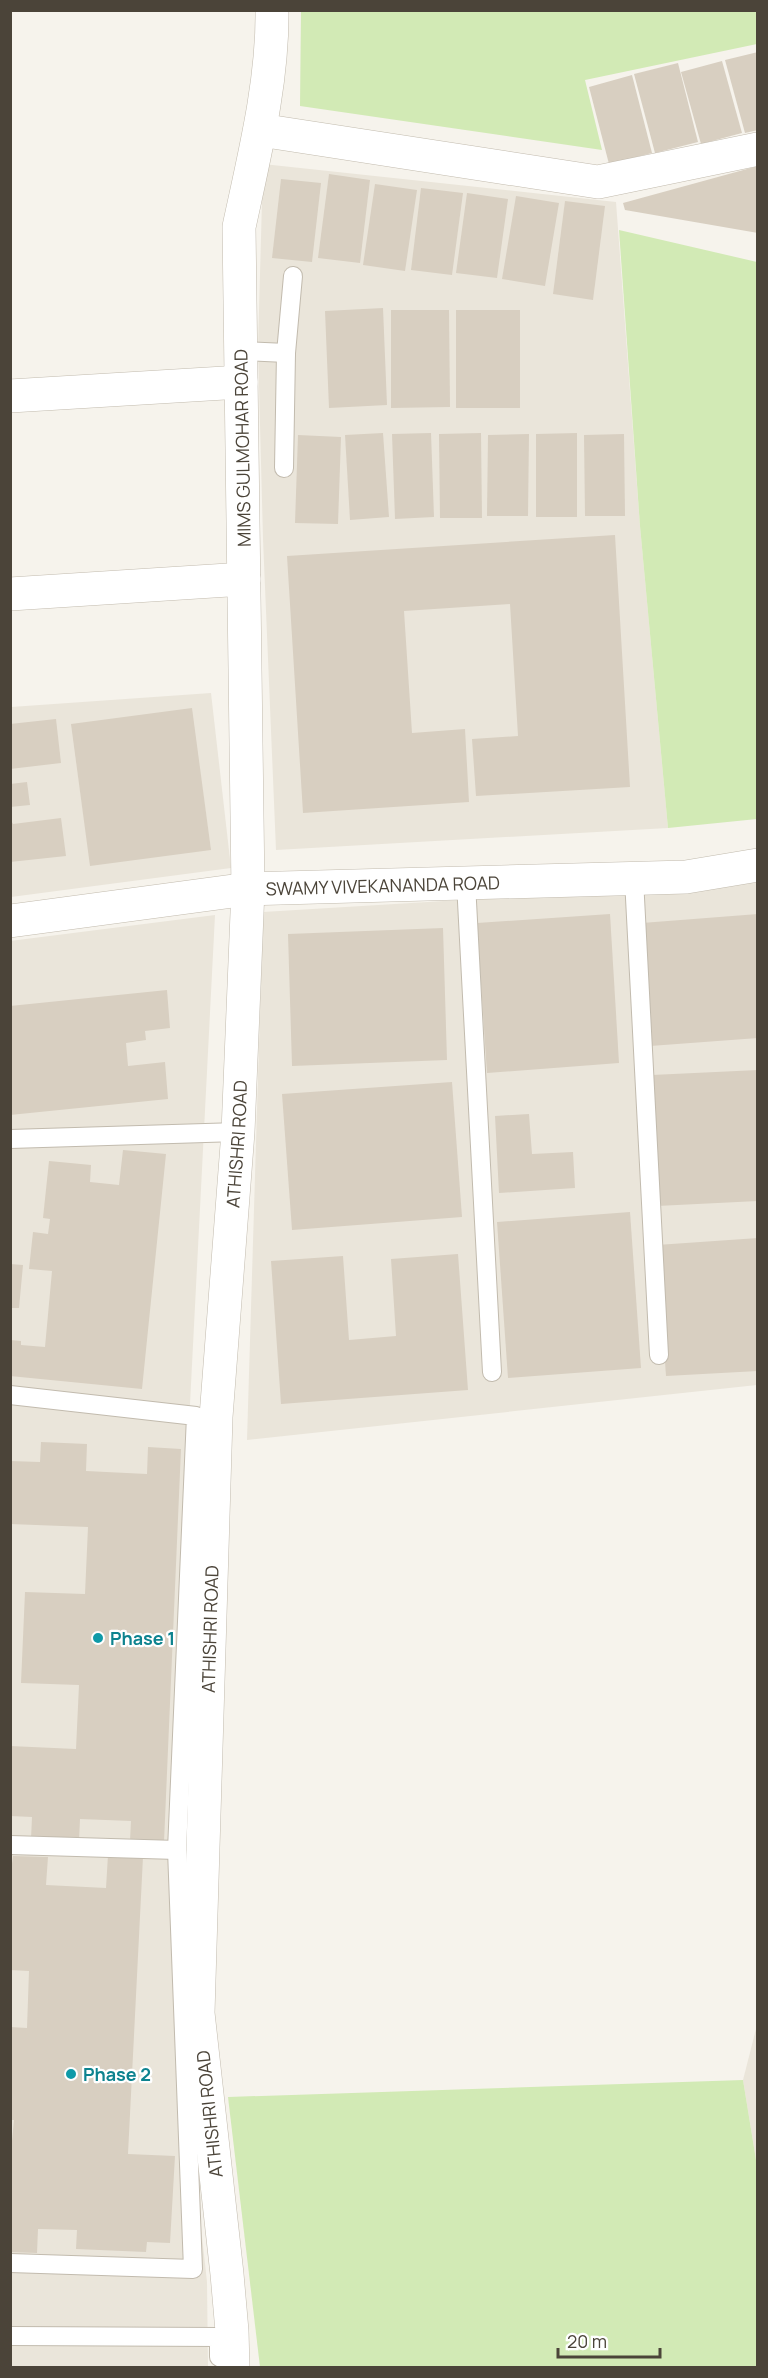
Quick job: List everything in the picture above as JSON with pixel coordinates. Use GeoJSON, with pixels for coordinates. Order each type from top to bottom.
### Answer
{"type":"FeatureCollection","features":[{"type":"Feature","properties":{"kind":"street","name":"MIMS GULMOHAR ROAD"},"geometry":{"type":"LineString","coordinates":[[248,889],[239,227],[260,130],[272,30],[272,10]]}},
{"type":"Feature","properties":{"kind":"street"},"geometry":{"type":"LineString","coordinates":[[260,130],[598,182],[758,149]]}},
{"type":"Feature","properties":{"kind":"street"},"geometry":{"type":"LineString","coordinates":[[10,396],[241,367]]}},
{"type":"Feature","properties":{"kind":"street"},"geometry":{"type":"LineString","coordinates":[[10,594],[244,579]]}},
{"type":"Feature","properties":{"kind":"street","name":"SWAMY VIVEKANANDA ROAD"},"geometry":{"type":"LineString","coordinates":[[10,921],[248,889],[686,877],[758,865]]}},
{"type":"Feature","properties":{"kind":"street","name":"ATHISHRI ROAD"},"geometry":{"type":"LineString","coordinates":[[232,2367],[232,2331],[227,2274],[198,2013],[216,1417],[238,1132],[248,889]]}},
{"type":"Feature","properties":{"kind":"lane"},"geometry":{"type":"LineString","coordinates":[[284,468],[286,353],[293,276]]}},
{"type":"Feature","properties":{"kind":"lane"},"geometry":{"type":"LineString","coordinates":[[241,367],[286,353]]}},
{"type":"Feature","properties":{"kind":"lane"},"geometry":{"type":"LineString","coordinates":[[634,879],[659,1355]]}},
{"type":"Feature","properties":{"kind":"lane"},"geometry":{"type":"LineString","coordinates":[[466,883],[492,1372]]}},
{"type":"Feature","properties":{"kind":"lane"},"geometry":{"type":"LineString","coordinates":[[10,1139],[238,1132]]}},
{"type":"Feature","properties":{"kind":"lane"},"geometry":{"type":"LineString","coordinates":[[10,1395],[196,1416],[177,1850],[193,2269],[10,2263]]}},
{"type":"Feature","properties":{"kind":"lane"},"geometry":{"type":"LineString","coordinates":[[10,1845],[177,1850]]}},
{"type":"Feature","properties":{"kind":"lane"},"geometry":{"type":"LineString","coordinates":[[10,2336],[219,2337],[219,2367]]}},
{"type":"Feature","properties":{"kind":"shaded area"},"geometry":{"type":"Polygon","coordinates":[[[263,164],[616,202],[640,526],[668,828],[276,850],[263,539],[258,348],[263,164]]]}},
{"type":"Feature","properties":{"kind":"shaded area"},"geometry":{"type":"Polygon","coordinates":[[[211,693],[231,868],[11,897],[11,707],[211,693]]]}},
{"type":"Feature","properties":{"kind":"shaded area"},"geometry":{"type":"Polygon","coordinates":[[[757,882],[757,1385],[247,1440],[263,912],[757,882]]]}},
{"type":"Feature","properties":{"kind":"shaded area"},"geometry":{"type":"Polygon","coordinates":[[[215,915],[190,1404],[178,2017],[207,2282],[208,2367],[11,2367],[10,941],[215,915]]]}},
{"type":"Feature","properties":{"kind":"shaded area"},"geometry":{"type":"Polygon","coordinates":[[[757,2025],[757,2166],[743,2080],[757,2025]]]}},
{"type":"Feature","properties":{"kind":"green space"},"geometry":{"type":"Polygon","coordinates":[[[301,11],[757,11],[757,44],[585,80],[602,150],[300,106],[301,11]]]}},
{"type":"Feature","properties":{"kind":"green space"},"geometry":{"type":"Polygon","coordinates":[[[619,230],[757,262],[757,819],[668,828],[640,526],[619,230]]]}},
{"type":"Feature","properties":{"kind":"green space"},"geometry":{"type":"Polygon","coordinates":[[[743,2080],[757,2166],[757,2367],[260,2367],[228,2097],[743,2080]]]}},
{"type":"Feature","properties":{"kind":"building"},"geometry":{"type":"Polygon","coordinates":[[[758,52],[758,130],[745,133],[725,60],[758,52]]]}},
{"type":"Feature","properties":{"kind":"building"},"geometry":{"type":"Polygon","coordinates":[[[722,61],[742,133],[701,144],[681,72],[722,61]]]}},
{"type":"Feature","properties":{"kind":"building"},"geometry":{"type":"Polygon","coordinates":[[[678,63],[698,142],[655,153],[634,74],[678,63]]]}},
{"type":"Feature","properties":{"kind":"building"},"geometry":{"type":"Polygon","coordinates":[[[632,75],[652,153],[609,164],[589,87],[632,75]]]}},
{"type":"Feature","properties":{"kind":"building"},"geometry":{"type":"Polygon","coordinates":[[[758,166],[758,233],[625,210],[623,203],[758,166]]]}},
{"type":"Feature","properties":{"kind":"building"},"geometry":{"type":"Polygon","coordinates":[[[329,174],[370,180],[360,263],[318,258],[329,174]]]}},
{"type":"Feature","properties":{"kind":"building"},"geometry":{"type":"Polygon","coordinates":[[[281,179],[321,183],[312,262],[272,258],[281,179]]]}},
{"type":"Feature","properties":{"kind":"building"},"geometry":{"type":"Polygon","coordinates":[[[375,184],[417,190],[405,271],[363,265],[375,184]]]}},
{"type":"Feature","properties":{"kind":"building"},"geometry":{"type":"Polygon","coordinates":[[[421,188],[463,193],[452,275],[411,270],[421,188]]]}},
{"type":"Feature","properties":{"kind":"building"},"geometry":{"type":"Polygon","coordinates":[[[467,193],[508,199],[497,278],[456,273],[467,193]]]}},
{"type":"Feature","properties":{"kind":"building"},"geometry":{"type":"Polygon","coordinates":[[[516,196],[559,203],[545,286],[502,279],[516,196]]]}},
{"type":"Feature","properties":{"kind":"building"},"geometry":{"type":"Polygon","coordinates":[[[565,201],[605,206],[593,300],[553,294],[565,201]]]}},
{"type":"Feature","properties":{"kind":"building"},"geometry":{"type":"Polygon","coordinates":[[[383,308],[387,405],[329,408],[325,311],[383,308]]]}},
{"type":"Feature","properties":{"kind":"building"},"geometry":{"type":"Polygon","coordinates":[[[391,310],[449,310],[450,407],[391,408],[391,310]]]}},
{"type":"Feature","properties":{"kind":"building"},"geometry":{"type":"Polygon","coordinates":[[[456,310],[520,310],[520,408],[456,408],[456,310]]]}},
{"type":"Feature","properties":{"kind":"building"},"geometry":{"type":"Polygon","coordinates":[[[383,433],[389,517],[350,520],[345,435],[383,433]]]}},
{"type":"Feature","properties":{"kind":"building"},"geometry":{"type":"Polygon","coordinates":[[[431,433],[434,517],[395,519],[392,434],[431,433]]]}},
{"type":"Feature","properties":{"kind":"building"},"geometry":{"type":"Polygon","coordinates":[[[481,433],[482,518],[440,518],[439,434],[481,433]]]}},
{"type":"Feature","properties":{"kind":"building"},"geometry":{"type":"Polygon","coordinates":[[[577,433],[577,517],[536,517],[536,434],[577,433]]]}},
{"type":"Feature","properties":{"kind":"building"},"geometry":{"type":"Polygon","coordinates":[[[529,434],[528,516],[487,516],[488,435],[529,434]]]}},
{"type":"Feature","properties":{"kind":"building"},"geometry":{"type":"Polygon","coordinates":[[[624,434],[625,516],[585,516],[584,435],[624,434]]]}},
{"type":"Feature","properties":{"kind":"building"},"geometry":{"type":"Polygon","coordinates":[[[298,435],[341,437],[338,524],[295,523],[298,435]]]}},
{"type":"Feature","properties":{"kind":"building"},"geometry":{"type":"Polygon","coordinates":[[[615,535],[630,787],[476,796],[472,739],[518,736],[510,604],[404,611],[412,733],[465,729],[469,802],[303,813],[287,556],[615,535]]]}},
{"type":"Feature","properties":{"kind":"building"},"geometry":{"type":"Polygon","coordinates":[[[192,708],[211,850],[90,866],[71,724],[192,708]]]}},
{"type":"Feature","properties":{"kind":"building"},"geometry":{"type":"Polygon","coordinates":[[[56,719],[61,763],[10,769],[10,724],[56,719]]]}},
{"type":"Feature","properties":{"kind":"building"},"geometry":{"type":"Polygon","coordinates":[[[27,782],[30,805],[10,807],[10,784],[27,782]]]}},
{"type":"Feature","properties":{"kind":"building"},"geometry":{"type":"Polygon","coordinates":[[[61,818],[66,856],[10,862],[10,819],[13,824],[61,818]]]}},
{"type":"Feature","properties":{"kind":"building"},"geometry":{"type":"Polygon","coordinates":[[[610,914],[619,1063],[487,1073],[477,923],[610,914]]]}},
{"type":"Feature","properties":{"kind":"building"},"geometry":{"type":"Polygon","coordinates":[[[758,914],[758,1038],[650,1046],[642,923],[758,914]]]}},
{"type":"Feature","properties":{"kind":"building"},"geometry":{"type":"Polygon","coordinates":[[[443,928],[447,1060],[292,1066],[288,934],[443,928]]]}},
{"type":"Feature","properties":{"kind":"building"},"geometry":{"type":"Polygon","coordinates":[[[167,990],[170,1028],[145,1031],[146,1040],[126,1043],[128,1066],[165,1062],[168,1099],[10,1115],[10,1006],[167,990]]]}},
{"type":"Feature","properties":{"kind":"building"},"geometry":{"type":"Polygon","coordinates":[[[758,1070],[758,1201],[657,1206],[652,1075],[758,1070]]]}},
{"type":"Feature","properties":{"kind":"building"},"geometry":{"type":"Polygon","coordinates":[[[452,1082],[462,1217],[292,1230],[282,1094],[452,1082]]]}},
{"type":"Feature","properties":{"kind":"building"},"geometry":{"type":"Polygon","coordinates":[[[529,1114],[532,1154],[573,1152],[575,1188],[499,1193],[495,1116],[529,1114]]]}},
{"type":"Feature","properties":{"kind":"building"},"geometry":{"type":"Polygon","coordinates":[[[123,1150],[166,1154],[142,1389],[10,1376],[10,1340],[21,1341],[21,1345],[45,1347],[52,1271],[29,1269],[33,1232],[48,1234],[50,1219],[43,1218],[49,1161],[91,1165],[90,1182],[119,1185],[123,1150]]]}},
{"type":"Feature","properties":{"kind":"building"},"geometry":{"type":"Polygon","coordinates":[[[630,1212],[641,1368],[508,1378],[497,1222],[630,1212]]]}},
{"type":"Feature","properties":{"kind":"building"},"geometry":{"type":"Polygon","coordinates":[[[758,1238],[758,1371],[666,1376],[657,1245],[758,1238]]]}},
{"type":"Feature","properties":{"kind":"building"},"geometry":{"type":"Polygon","coordinates":[[[458,1254],[468,1390],[281,1404],[271,1261],[343,1256],[349,1340],[396,1336],[391,1259],[458,1254]]]}},
{"type":"Feature","properties":{"kind":"building"},"geometry":{"type":"Polygon","coordinates":[[[10,1264],[23,1265],[19,1308],[10,1308],[10,1264]]]}},
{"type":"Feature","properties":{"kind":"building","name":"Phase 1"},"geometry":{"type":"Polygon","coordinates":[[[41,1442],[87,1444],[86,1471],[147,1474],[148,1447],[181,1449],[164,1842],[130,1841],[131,1821],[80,1819],[79,1841],[31,1839],[32,1817],[10,1816],[10,1746],[76,1749],[79,1685],[21,1683],[25,1592],[85,1594],[88,1527],[10,1524],[10,1461],[40,1462],[41,1442]]]}},
{"type":"Feature","properties":{"kind":"building","name":"Phase 2"},"geometry":{"type":"Polygon","coordinates":[[[108,1855],[143,1857],[128,2154],[175,2156],[170,2243],[147,2242],[146,2252],[76,2249],[77,2230],[38,2229],[37,2253],[10,2252],[10,2162],[14,2120],[10,2120],[10,2027],[27,2028],[29,1971],[10,1970],[10,1880],[13,1856],[48,1857],[46,1885],[106,1888],[108,1855]]]}},
{"type":"Feature","properties":{"kind":"place","name":"Phase 1"},"geometry":{"type":"Point","coordinates":[98,1638]}},
{"type":"Feature","properties":{"kind":"place","name":"Phase 2"},"geometry":{"type":"Point","coordinates":[71,2074]}}]}
